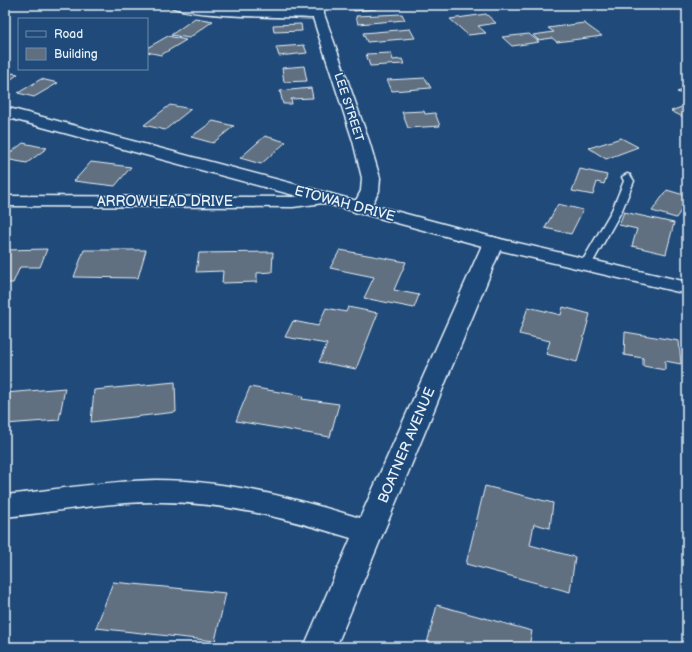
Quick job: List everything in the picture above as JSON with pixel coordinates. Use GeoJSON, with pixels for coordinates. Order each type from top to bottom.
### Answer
{"type":"FeatureCollection","features":[{"type":"Feature","properties":{"kind":"street"},"geometry":{"type":"LineString","coordinates":[[175,5],[213,11],[318,9]]}},
{"type":"Feature","properties":{"kind":"street","name":"LEE STREET"},"geometry":{"type":"LineString","coordinates":[[318,9],[361,141],[371,178],[370,191],[361,208]]}},
{"type":"Feature","properties":{"kind":"street","name":"ETOWAH DRIVE"},"geometry":{"type":"LineString","coordinates":[[5,112],[493,243],[687,288]]}},
{"type":"Feature","properties":{"kind":"street","name":"ARROWHEAD DRIVE"},"geometry":{"type":"LineString","coordinates":[[5,201],[293,202],[325,198]]}},
{"type":"Feature","properties":{"kind":"street","name":"BOATNER AVENUE"},"geometry":{"type":"LineString","coordinates":[[320,647],[396,466],[493,243]]}},
{"type":"Feature","properties":{"kind":"street"},"geometry":{"type":"LineString","coordinates":[[5,506],[134,492],[197,493],[285,509],[369,532]]}},
{"type":"Feature","properties":{"kind":"lane"},"geometry":{"type":"LineString","coordinates":[[586,265],[617,210],[629,180],[627,177]]}},
{"type":"Feature","properties":{"kind":"building"},"geometry":{"type":"Polygon","coordinates":[[[352,5],[374,5],[376,9],[354,11],[352,5]]]}},
{"type":"Feature","properties":{"kind":"building"},"geometry":{"type":"Polygon","coordinates":[[[402,14],[405,20],[358,24],[356,16],[402,14]]]}},
{"type":"Feature","properties":{"kind":"building"},"geometry":{"type":"Polygon","coordinates":[[[486,14],[496,23],[478,26],[486,33],[468,35],[450,19],[486,14]]]}},
{"type":"Feature","properties":{"kind":"building"},"geometry":{"type":"Polygon","coordinates":[[[195,18],[213,21],[189,38],[171,35],[195,18]]]}},
{"type":"Feature","properties":{"kind":"building"},"geometry":{"type":"Polygon","coordinates":[[[584,23],[602,36],[557,42],[552,38],[538,40],[533,35],[554,32],[548,28],[584,23]]]}},
{"type":"Feature","properties":{"kind":"building"},"geometry":{"type":"Polygon","coordinates":[[[301,24],[302,31],[274,32],[273,25],[301,24]]]}},
{"type":"Feature","properties":{"kind":"building"},"geometry":{"type":"Polygon","coordinates":[[[410,29],[415,38],[367,42],[363,33],[410,29]]]}},
{"type":"Feature","properties":{"kind":"building"},"geometry":{"type":"Polygon","coordinates":[[[529,34],[539,42],[512,46],[502,37],[529,34]]]}},
{"type":"Feature","properties":{"kind":"building"},"geometry":{"type":"Polygon","coordinates":[[[168,36],[186,40],[161,55],[148,52],[148,47],[168,36]]]}},
{"type":"Feature","properties":{"kind":"building"},"geometry":{"type":"Polygon","coordinates":[[[304,45],[307,53],[279,56],[276,47],[304,45]]]}},
{"type":"Feature","properties":{"kind":"building"},"geometry":{"type":"Polygon","coordinates":[[[391,53],[393,60],[402,59],[404,64],[370,66],[366,54],[391,53]]]}},
{"type":"Feature","properties":{"kind":"building"},"geometry":{"type":"Polygon","coordinates":[[[304,66],[307,81],[284,82],[282,68],[304,66]]]}},
{"type":"Feature","properties":{"kind":"building"},"geometry":{"type":"Polygon","coordinates":[[[5,72],[18,74],[5,84],[5,72]]]}},
{"type":"Feature","properties":{"kind":"building"},"geometry":{"type":"Polygon","coordinates":[[[425,78],[431,88],[392,91],[387,80],[425,78]]]}},
{"type":"Feature","properties":{"kind":"building"},"geometry":{"type":"Polygon","coordinates":[[[41,79],[58,83],[34,97],[18,93],[41,79]]]}},
{"type":"Feature","properties":{"kind":"building"},"geometry":{"type":"Polygon","coordinates":[[[311,88],[313,98],[291,99],[292,104],[283,104],[280,91],[311,88]]]}},
{"type":"Feature","properties":{"kind":"building"},"geometry":{"type":"Polygon","coordinates":[[[687,88],[687,96],[677,92],[687,88]]]}},
{"type":"Feature","properties":{"kind":"building"},"geometry":{"type":"Polygon","coordinates":[[[170,105],[191,109],[165,130],[144,125],[170,105]]]}},
{"type":"Feature","properties":{"kind":"building"},"geometry":{"type":"Polygon","coordinates":[[[687,105],[687,119],[671,111],[687,105]]]}},
{"type":"Feature","properties":{"kind":"building"},"geometry":{"type":"Polygon","coordinates":[[[424,111],[425,114],[435,113],[440,126],[408,128],[402,112],[424,111]]]}},
{"type":"Feature","properties":{"kind":"building"},"geometry":{"type":"Polygon","coordinates":[[[213,121],[234,126],[213,143],[191,137],[213,121]]]}},
{"type":"Feature","properties":{"kind":"building"},"geometry":{"type":"Polygon","coordinates":[[[265,136],[286,142],[261,164],[240,158],[265,136]]]}},
{"type":"Feature","properties":{"kind":"building"},"geometry":{"type":"Polygon","coordinates":[[[621,138],[638,147],[606,159],[589,148],[621,138]]]}},
{"type":"Feature","properties":{"kind":"building"},"geometry":{"type":"Polygon","coordinates":[[[23,143],[47,148],[27,163],[5,159],[5,157],[23,143]]]}},
{"type":"Feature","properties":{"kind":"building"},"geometry":{"type":"Polygon","coordinates":[[[91,162],[131,167],[115,186],[74,181],[91,162]]]}},
{"type":"Feature","properties":{"kind":"building"},"geometry":{"type":"Polygon","coordinates":[[[580,169],[607,175],[604,184],[597,182],[593,195],[572,191],[580,169]]]}},
{"type":"Feature","properties":{"kind":"building"},"geometry":{"type":"Polygon","coordinates":[[[667,190],[687,196],[687,202],[676,218],[652,211],[667,190]]]}},
{"type":"Feature","properties":{"kind":"building"},"geometry":{"type":"Polygon","coordinates":[[[558,204],[583,210],[571,234],[545,228],[558,204]]]}},
{"type":"Feature","properties":{"kind":"building"},"geometry":{"type":"Polygon","coordinates":[[[624,212],[674,223],[666,254],[632,246],[637,229],[619,225],[624,212]]]}},
{"type":"Feature","properties":{"kind":"building"},"geometry":{"type":"Polygon","coordinates":[[[47,249],[40,267],[20,267],[13,283],[5,283],[5,250],[47,249]]]}},
{"type":"Feature","properties":{"kind":"building"},"geometry":{"type":"Polygon","coordinates":[[[84,250],[146,250],[138,278],[74,277],[84,250]]]}},
{"type":"Feature","properties":{"kind":"building"},"geometry":{"type":"Polygon","coordinates":[[[340,250],[406,262],[394,290],[419,295],[414,308],[364,298],[374,277],[330,268],[340,250]]]}},
{"type":"Feature","properties":{"kind":"building"},"geometry":{"type":"Polygon","coordinates":[[[273,252],[272,272],[257,273],[257,282],[222,283],[223,271],[196,272],[199,253],[273,252]]]}},
{"type":"Feature","properties":{"kind":"building"},"geometry":{"type":"Polygon","coordinates":[[[348,307],[378,313],[356,369],[319,362],[327,344],[285,337],[293,321],[318,326],[326,308],[346,312],[348,307]]]}},
{"type":"Feature","properties":{"kind":"building"},"geometry":{"type":"Polygon","coordinates":[[[528,307],[561,315],[563,307],[590,314],[577,362],[546,354],[550,341],[519,334],[528,307]]]}},
{"type":"Feature","properties":{"kind":"building"},"geometry":{"type":"Polygon","coordinates":[[[625,332],[679,341],[681,364],[665,361],[665,370],[643,366],[643,358],[624,355],[625,332]]]}},
{"type":"Feature","properties":{"kind":"building"},"geometry":{"type":"Polygon","coordinates":[[[175,382],[176,412],[91,422],[94,390],[175,382]]]}},
{"type":"Feature","properties":{"kind":"building"},"geometry":{"type":"Polygon","coordinates":[[[250,387],[303,396],[302,399],[339,404],[330,437],[236,421],[250,387]]]}},
{"type":"Feature","properties":{"kind":"building"},"geometry":{"type":"Polygon","coordinates":[[[65,388],[59,420],[5,424],[5,393],[65,388]]]}},
{"type":"Feature","properties":{"kind":"building"},"geometry":{"type":"Polygon","coordinates":[[[485,486],[553,503],[550,528],[534,524],[530,545],[575,557],[570,592],[466,564],[485,486]]]}},
{"type":"Feature","properties":{"kind":"building"},"geometry":{"type":"Polygon","coordinates":[[[113,582],[226,593],[215,641],[96,628],[113,582]]]}},
{"type":"Feature","properties":{"kind":"building"},"geometry":{"type":"Polygon","coordinates":[[[437,605],[532,631],[529,647],[426,647],[437,605]]]}}]}
